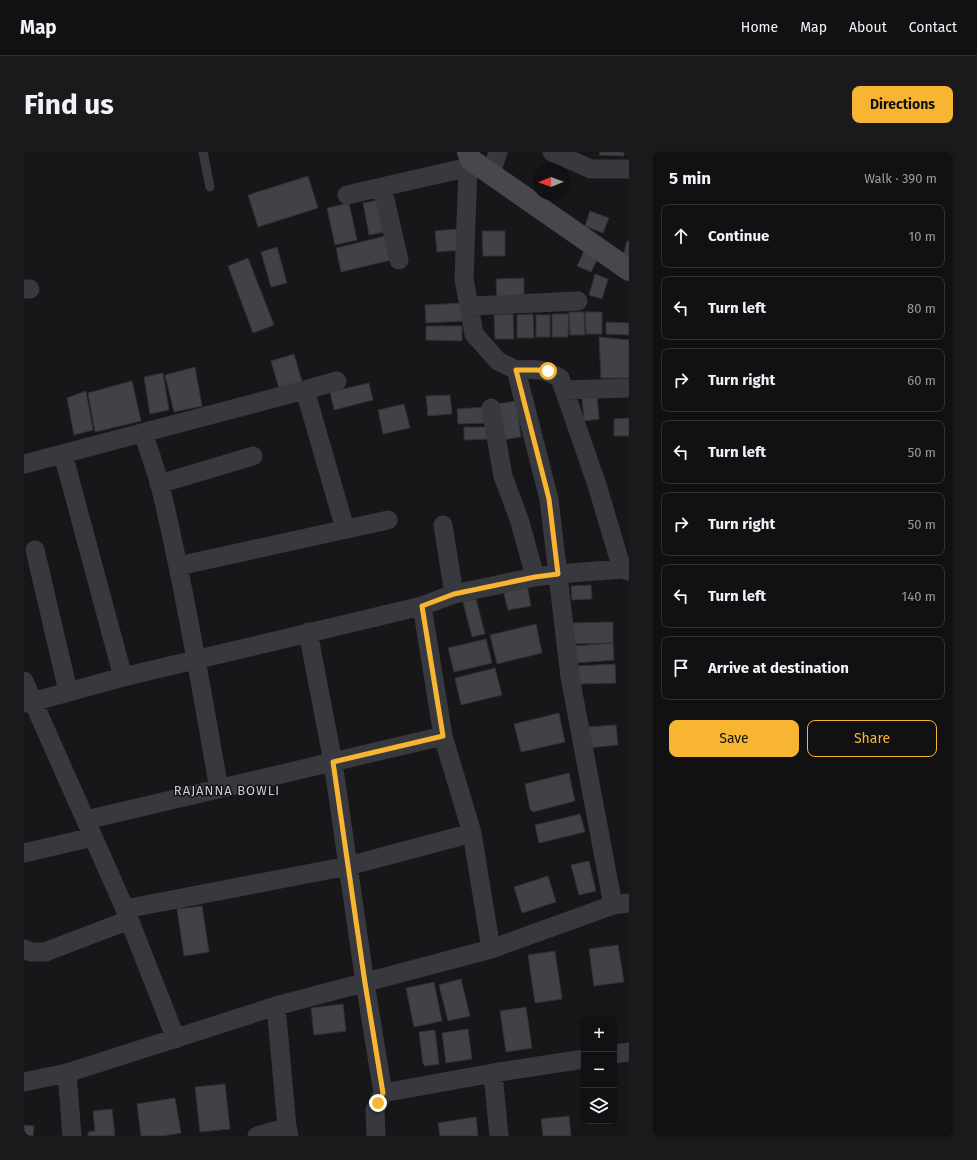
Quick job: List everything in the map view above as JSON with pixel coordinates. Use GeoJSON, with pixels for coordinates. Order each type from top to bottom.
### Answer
{"type":"FeatureCollection","features":[{"type":"Feature","properties":{"kind":"street"},"geometry":{"type":"LineString","coordinates":[[347,195],[476,164],[498,152]]}},
{"type":"Feature","properties":{"kind":"street"},"geometry":{"type":"LineString","coordinates":[[552,152],[591,170],[629,169]]}},
{"type":"Feature","properties":{"kind":"street"},"geometry":{"type":"LineString","coordinates":[[476,164],[629,270]]}},
{"type":"Feature","properties":{"kind":"street"},"geometry":{"type":"LineString","coordinates":[[28,703],[123,677],[422,606],[454,594],[535,577],[558,574],[626,570],[560,378],[548,371],[516,370],[498,361],[474,334],[464,279],[476,164]]}},
{"type":"Feature","properties":{"kind":"street"},"geometry":{"type":"LineString","coordinates":[[382,187],[398,260]]}},
{"type":"Feature","properties":{"kind":"street"},"geometry":{"type":"LineString","coordinates":[[470,306],[578,301]]}},
{"type":"Feature","properties":{"kind":"street"},"geometry":{"type":"LineString","coordinates":[[24,1082],[67,1073],[276,1006],[491,950],[621,904],[570,677],[549,499],[516,370]]}},
{"type":"Feature","properties":{"kind":"street"},"geometry":{"type":"LineString","coordinates":[[24,464],[337,381]]}},
{"type":"Feature","properties":{"kind":"street"},"geometry":{"type":"LineString","coordinates":[[565,390],[629,388]]}},
{"type":"Feature","properties":{"kind":"street"},"geometry":{"type":"LineString","coordinates":[[305,390],[345,528]]}},
{"type":"Feature","properties":{"kind":"street"},"geometry":{"type":"LineString","coordinates":[[491,408],[503,476],[520,522],[535,577]]}},
{"type":"Feature","properties":{"kind":"street"},"geometry":{"type":"LineString","coordinates":[[143,433],[159,484],[178,566],[219,789]]}},
{"type":"Feature","properties":{"kind":"street"},"geometry":{"type":"LineString","coordinates":[[63,454],[123,677]]}},
{"type":"Feature","properties":{"kind":"street"},"geometry":{"type":"LineString","coordinates":[[159,484],[253,456]]}},
{"type":"Feature","properties":{"kind":"street"},"geometry":{"type":"LineString","coordinates":[[178,566],[345,528],[388,520]]}},
{"type":"Feature","properties":{"kind":"street"},"geometry":{"type":"LineString","coordinates":[[443,525],[454,594]]}},
{"type":"Feature","properties":{"kind":"street"},"geometry":{"type":"LineString","coordinates":[[35,550],[68,691]]}},
{"type":"Feature","properties":{"kind":"street"},"geometry":{"type":"LineString","coordinates":[[422,606],[443,736],[472,833],[491,950]]}},
{"type":"Feature","properties":{"kind":"street"},"geometry":{"type":"LineString","coordinates":[[308,632],[333,762],[365,983],[383,1093],[375,1110],[376,1136]]}},
{"type":"Feature","properties":{"kind":"street"},"geometry":{"type":"LineString","coordinates":[[24,681],[28,703],[90,828],[127,915],[176,1039]]}},
{"type":"Feature","properties":{"kind":"street"},"geometry":{"type":"LineString","coordinates":[[24,853],[90,828],[219,789],[443,736]]}},
{"type":"Feature","properties":{"kind":"street"},"geometry":{"type":"LineString","coordinates":[[24,949],[31,952],[45,952],[127,915],[348,866],[472,833]]}},
{"type":"Feature","properties":{"kind":"street"},"geometry":{"type":"LineString","coordinates":[[258,1136],[288,1132],[276,1006]]}},
{"type":"Feature","properties":{"kind":"street"},"geometry":{"type":"LineString","coordinates":[[617,1054],[629,1052]]}},
{"type":"Feature","properties":{"kind":"street"},"geometry":{"type":"LineString","coordinates":[[383,1093],[493,1073],[581,1059]]}},
{"type":"Feature","properties":{"kind":"street"},"geometry":{"type":"LineString","coordinates":[[67,1073],[72,1136]]}},
{"type":"Feature","properties":{"kind":"street"},"geometry":{"type":"LineString","coordinates":[[493,1073],[499,1136]]}},
{"type":"Feature","properties":{"kind":"lane"},"geometry":{"type":"LineString","coordinates":[[203,152],[210,187]]}},
{"type":"Feature","properties":{"kind":"building"},"geometry":{"type":"Polygon","coordinates":[[[600,152],[624,152],[624,156],[599,155],[600,152]]]}},
{"type":"Feature","properties":{"kind":"building"},"geometry":{"type":"Polygon","coordinates":[[[308,176],[318,208],[258,227],[248,195],[308,176]]]}},
{"type":"Feature","properties":{"kind":"building"},"geometry":{"type":"Polygon","coordinates":[[[379,200],[385,232],[369,235],[363,203],[379,200]]]}},
{"type":"Feature","properties":{"kind":"building"},"geometry":{"type":"Polygon","coordinates":[[[349,203],[357,240],[335,245],[327,208],[349,203]]]}},
{"type":"Feature","properties":{"kind":"building"},"geometry":{"type":"Polygon","coordinates":[[[590,211],[609,218],[603,233],[585,226],[590,211]]]}},
{"type":"Feature","properties":{"kind":"building"},"geometry":{"type":"Polygon","coordinates":[[[459,229],[461,250],[437,252],[435,231],[459,229]]]}},
{"type":"Feature","properties":{"kind":"building"},"geometry":{"type":"Polygon","coordinates":[[[482,231],[505,231],[505,256],[483,256],[482,231]]]}},
{"type":"Feature","properties":{"kind":"building"},"geometry":{"type":"Polygon","coordinates":[[[385,236],[391,260],[341,272],[336,248],[385,236]]]}},
{"type":"Feature","properties":{"kind":"building"},"geometry":{"type":"Polygon","coordinates":[[[627,241],[629,241],[629,257],[624,253],[627,241]]]}},
{"type":"Feature","properties":{"kind":"building"},"geometry":{"type":"Polygon","coordinates":[[[277,247],[287,283],[271,287],[261,252],[277,247]]]}},
{"type":"Feature","properties":{"kind":"building"},"geometry":{"type":"Polygon","coordinates":[[[584,251],[598,258],[591,272],[577,266],[584,251]]]}},
{"type":"Feature","properties":{"kind":"building"},"geometry":{"type":"Polygon","coordinates":[[[248,258],[274,325],[253,333],[228,266],[248,258]]]}},
{"type":"Feature","properties":{"kind":"building"},"geometry":{"type":"Polygon","coordinates":[[[595,274],[608,279],[602,299],[589,295],[595,274]]]}},
{"type":"Feature","properties":{"kind":"building"},"geometry":{"type":"Polygon","coordinates":[[[524,278],[524,299],[497,300],[496,279],[524,278]]]}},
{"type":"Feature","properties":{"kind":"building"},"geometry":{"type":"Polygon","coordinates":[[[464,303],[466,321],[426,323],[425,305],[464,303]]]}},
{"type":"Feature","properties":{"kind":"building"},"geometry":{"type":"Polygon","coordinates":[[[569,312],[584,312],[585,335],[570,335],[569,312]]]}},
{"type":"Feature","properties":{"kind":"building"},"geometry":{"type":"Polygon","coordinates":[[[585,312],[602,312],[602,334],[586,334],[585,312]]]}},
{"type":"Feature","properties":{"kind":"building"},"geometry":{"type":"Polygon","coordinates":[[[513,314],[514,339],[495,339],[494,315],[513,314]]]}},
{"type":"Feature","properties":{"kind":"building"},"geometry":{"type":"Polygon","coordinates":[[[533,314],[534,338],[517,338],[517,315],[533,314]]]}},
{"type":"Feature","properties":{"kind":"building"},"geometry":{"type":"Polygon","coordinates":[[[552,314],[569,314],[568,337],[552,337],[552,314]]]}},
{"type":"Feature","properties":{"kind":"building"},"geometry":{"type":"Polygon","coordinates":[[[536,315],[550,315],[550,337],[536,337],[536,315]]]}},
{"type":"Feature","properties":{"kind":"building"},"geometry":{"type":"Polygon","coordinates":[[[606,322],[629,323],[629,335],[606,334],[606,322]]]}},
{"type":"Feature","properties":{"kind":"building"},"geometry":{"type":"Polygon","coordinates":[[[426,326],[462,326],[462,341],[426,340],[426,326]]]}},
{"type":"Feature","properties":{"kind":"building"},"geometry":{"type":"Polygon","coordinates":[[[599,337],[629,340],[629,378],[601,378],[599,337]]]}},
{"type":"Feature","properties":{"kind":"building"},"geometry":{"type":"Polygon","coordinates":[[[294,354],[304,388],[281,395],[271,361],[294,354]]]}},
{"type":"Feature","properties":{"kind":"building"},"geometry":{"type":"Polygon","coordinates":[[[195,367],[202,406],[174,412],[165,375],[195,367]]]}},
{"type":"Feature","properties":{"kind":"building"},"geometry":{"type":"Polygon","coordinates":[[[163,373],[169,410],[150,414],[144,377],[163,373]]]}},
{"type":"Feature","properties":{"kind":"building"},"geometry":{"type":"Polygon","coordinates":[[[132,381],[141,421],[95,432],[88,393],[132,381]]]}},
{"type":"Feature","properties":{"kind":"building"},"geometry":{"type":"Polygon","coordinates":[[[369,383],[373,400],[334,410],[330,392],[369,383]]]}},
{"type":"Feature","properties":{"kind":"building"},"geometry":{"type":"Polygon","coordinates":[[[86,391],[93,430],[74,435],[67,398],[86,391]]]}},
{"type":"Feature","properties":{"kind":"building"},"geometry":{"type":"Polygon","coordinates":[[[450,395],[452,414],[428,416],[426,396],[450,395]]]}},
{"type":"Feature","properties":{"kind":"building"},"geometry":{"type":"Polygon","coordinates":[[[597,395],[599,419],[584,421],[582,397],[597,395]]]}},
{"type":"Feature","properties":{"kind":"building"},"geometry":{"type":"Polygon","coordinates":[[[516,401],[521,437],[502,440],[497,404],[516,401]]]}},
{"type":"Feature","properties":{"kind":"building"},"geometry":{"type":"Polygon","coordinates":[[[404,404],[410,428],[383,434],[378,410],[404,404]]]}},
{"type":"Feature","properties":{"kind":"building"},"geometry":{"type":"Polygon","coordinates":[[[486,407],[487,423],[458,424],[457,409],[486,407]]]}},
{"type":"Feature","properties":{"kind":"building"},"geometry":{"type":"Polygon","coordinates":[[[629,418],[629,436],[614,436],[614,419],[629,418]]]}},
{"type":"Feature","properties":{"kind":"building"},"geometry":{"type":"Polygon","coordinates":[[[464,427],[488,427],[488,439],[464,440],[464,427]]]}},
{"type":"Feature","properties":{"kind":"building"},"geometry":{"type":"Polygon","coordinates":[[[527,585],[531,606],[508,610],[503,590],[527,585]]]}},
{"type":"Feature","properties":{"kind":"building"},"geometry":{"type":"Polygon","coordinates":[[[591,585],[592,599],[572,600],[571,586],[591,585]]]}},
{"type":"Feature","properties":{"kind":"building"},"geometry":{"type":"Polygon","coordinates":[[[476,599],[485,634],[472,637],[463,602],[476,599]]]}},
{"type":"Feature","properties":{"kind":"building"},"geometry":{"type":"Polygon","coordinates":[[[613,622],[613,643],[571,644],[571,623],[613,622]]]}},
{"type":"Feature","properties":{"kind":"building"},"geometry":{"type":"Polygon","coordinates":[[[536,624],[542,653],[497,664],[490,635],[536,624]]]}},
{"type":"Feature","properties":{"kind":"building"},"geometry":{"type":"Polygon","coordinates":[[[486,639],[492,663],[454,672],[448,648],[486,639]]]}},
{"type":"Feature","properties":{"kind":"building"},"geometry":{"type":"Polygon","coordinates":[[[613,643],[614,660],[575,663],[574,646],[613,643]]]}},
{"type":"Feature","properties":{"kind":"building"},"geometry":{"type":"Polygon","coordinates":[[[615,664],[616,683],[579,684],[574,666],[615,664]]]}},
{"type":"Feature","properties":{"kind":"building"},"geometry":{"type":"Polygon","coordinates":[[[495,668],[502,695],[461,705],[455,678],[495,668]]]}},
{"type":"Feature","properties":{"kind":"building"},"geometry":{"type":"Polygon","coordinates":[[[559,713],[565,742],[521,752],[514,724],[559,713]]]}},
{"type":"Feature","properties":{"kind":"building"},"geometry":{"type":"Polygon","coordinates":[[[616,725],[618,745],[587,748],[585,727],[616,725]]]}},
{"type":"Feature","properties":{"kind":"building"},"geometry":{"type":"Polygon","coordinates":[[[569,773],[575,801],[533,812],[530,809],[525,784],[569,773]]]}},
{"type":"Feature","properties":{"kind":"building"},"geometry":{"type":"Polygon","coordinates":[[[580,814],[585,832],[539,843],[535,825],[580,814]]]}},
{"type":"Feature","properties":{"kind":"building"},"geometry":{"type":"Polygon","coordinates":[[[589,861],[596,891],[579,895],[571,865],[589,861]]]}},
{"type":"Feature","properties":{"kind":"building"},"geometry":{"type":"Polygon","coordinates":[[[548,876],[556,902],[522,913],[514,887],[548,876]]]}},
{"type":"Feature","properties":{"kind":"building"},"geometry":{"type":"Polygon","coordinates":[[[202,906],[209,952],[184,956],[177,909],[202,906]]]}},
{"type":"Feature","properties":{"kind":"building"},"geometry":{"type":"Polygon","coordinates":[[[618,945],[624,982],[594,986],[589,949],[618,945]]]}},
{"type":"Feature","properties":{"kind":"building"},"geometry":{"type":"Polygon","coordinates":[[[555,951],[562,999],[535,1003],[528,955],[555,951]]]}},
{"type":"Feature","properties":{"kind":"building"},"geometry":{"type":"Polygon","coordinates":[[[461,979],[470,1016],[448,1021],[439,985],[461,979]]]}},
{"type":"Feature","properties":{"kind":"building"},"geometry":{"type":"Polygon","coordinates":[[[434,982],[442,1021],[414,1027],[406,988],[434,982]]]}},
{"type":"Feature","properties":{"kind":"building"},"geometry":{"type":"Polygon","coordinates":[[[343,1004],[346,1031],[314,1035],[311,1008],[343,1004]]]}},
{"type":"Feature","properties":{"kind":"building"},"geometry":{"type":"Polygon","coordinates":[[[526,1007],[532,1048],[506,1052],[500,1011],[526,1007]]]}},
{"type":"Feature","properties":{"kind":"building"},"geometry":{"type":"Polygon","coordinates":[[[468,1029],[472,1059],[446,1063],[442,1033],[468,1029]]]}},
{"type":"Feature","properties":{"kind":"building"},"geometry":{"type":"Polygon","coordinates":[[[435,1030],[439,1064],[425,1066],[423,1064],[419,1032],[435,1030]]]}},
{"type":"Feature","properties":{"kind":"building"},"geometry":{"type":"Polygon","coordinates":[[[225,1084],[230,1129],[200,1132],[195,1087],[225,1084]]]}},
{"type":"Feature","properties":{"kind":"building"},"geometry":{"type":"Polygon","coordinates":[[[175,1098],[181,1133],[163,1136],[141,1136],[137,1104],[175,1098]]]}},
{"type":"Feature","properties":{"kind":"building"},"geometry":{"type":"Polygon","coordinates":[[[112,1109],[115,1136],[88,1136],[88,1132],[95,1131],[93,1111],[112,1109]]]}},
{"type":"Feature","properties":{"kind":"building"},"geometry":{"type":"Polygon","coordinates":[[[569,1116],[571,1136],[543,1136],[541,1119],[569,1116]]]}},
{"type":"Feature","properties":{"kind":"building"},"geometry":{"type":"Polygon","coordinates":[[[476,1117],[478,1136],[440,1136],[438,1123],[476,1117]]]}},
{"type":"Feature","properties":{"kind":"building"},"geometry":{"type":"Polygon","coordinates":[[[24,1125],[34,1126],[33,1136],[24,1136],[24,1125]]]}},
{"type":"Feature","properties":{"kind":"district","name":"RAJANNA BOWLI"},"geometry":{"type":"Point","coordinates":[227,790]}},
{"type":"Feature","properties":{"kind":"route"},"geometry":{"type":"LineString","coordinates":[[378,1103],[383,1093],[365,983],[333,762],[443,736],[422,606],[454,594],[535,577],[558,574],[549,499],[516,370],[548,371]]}}]}
